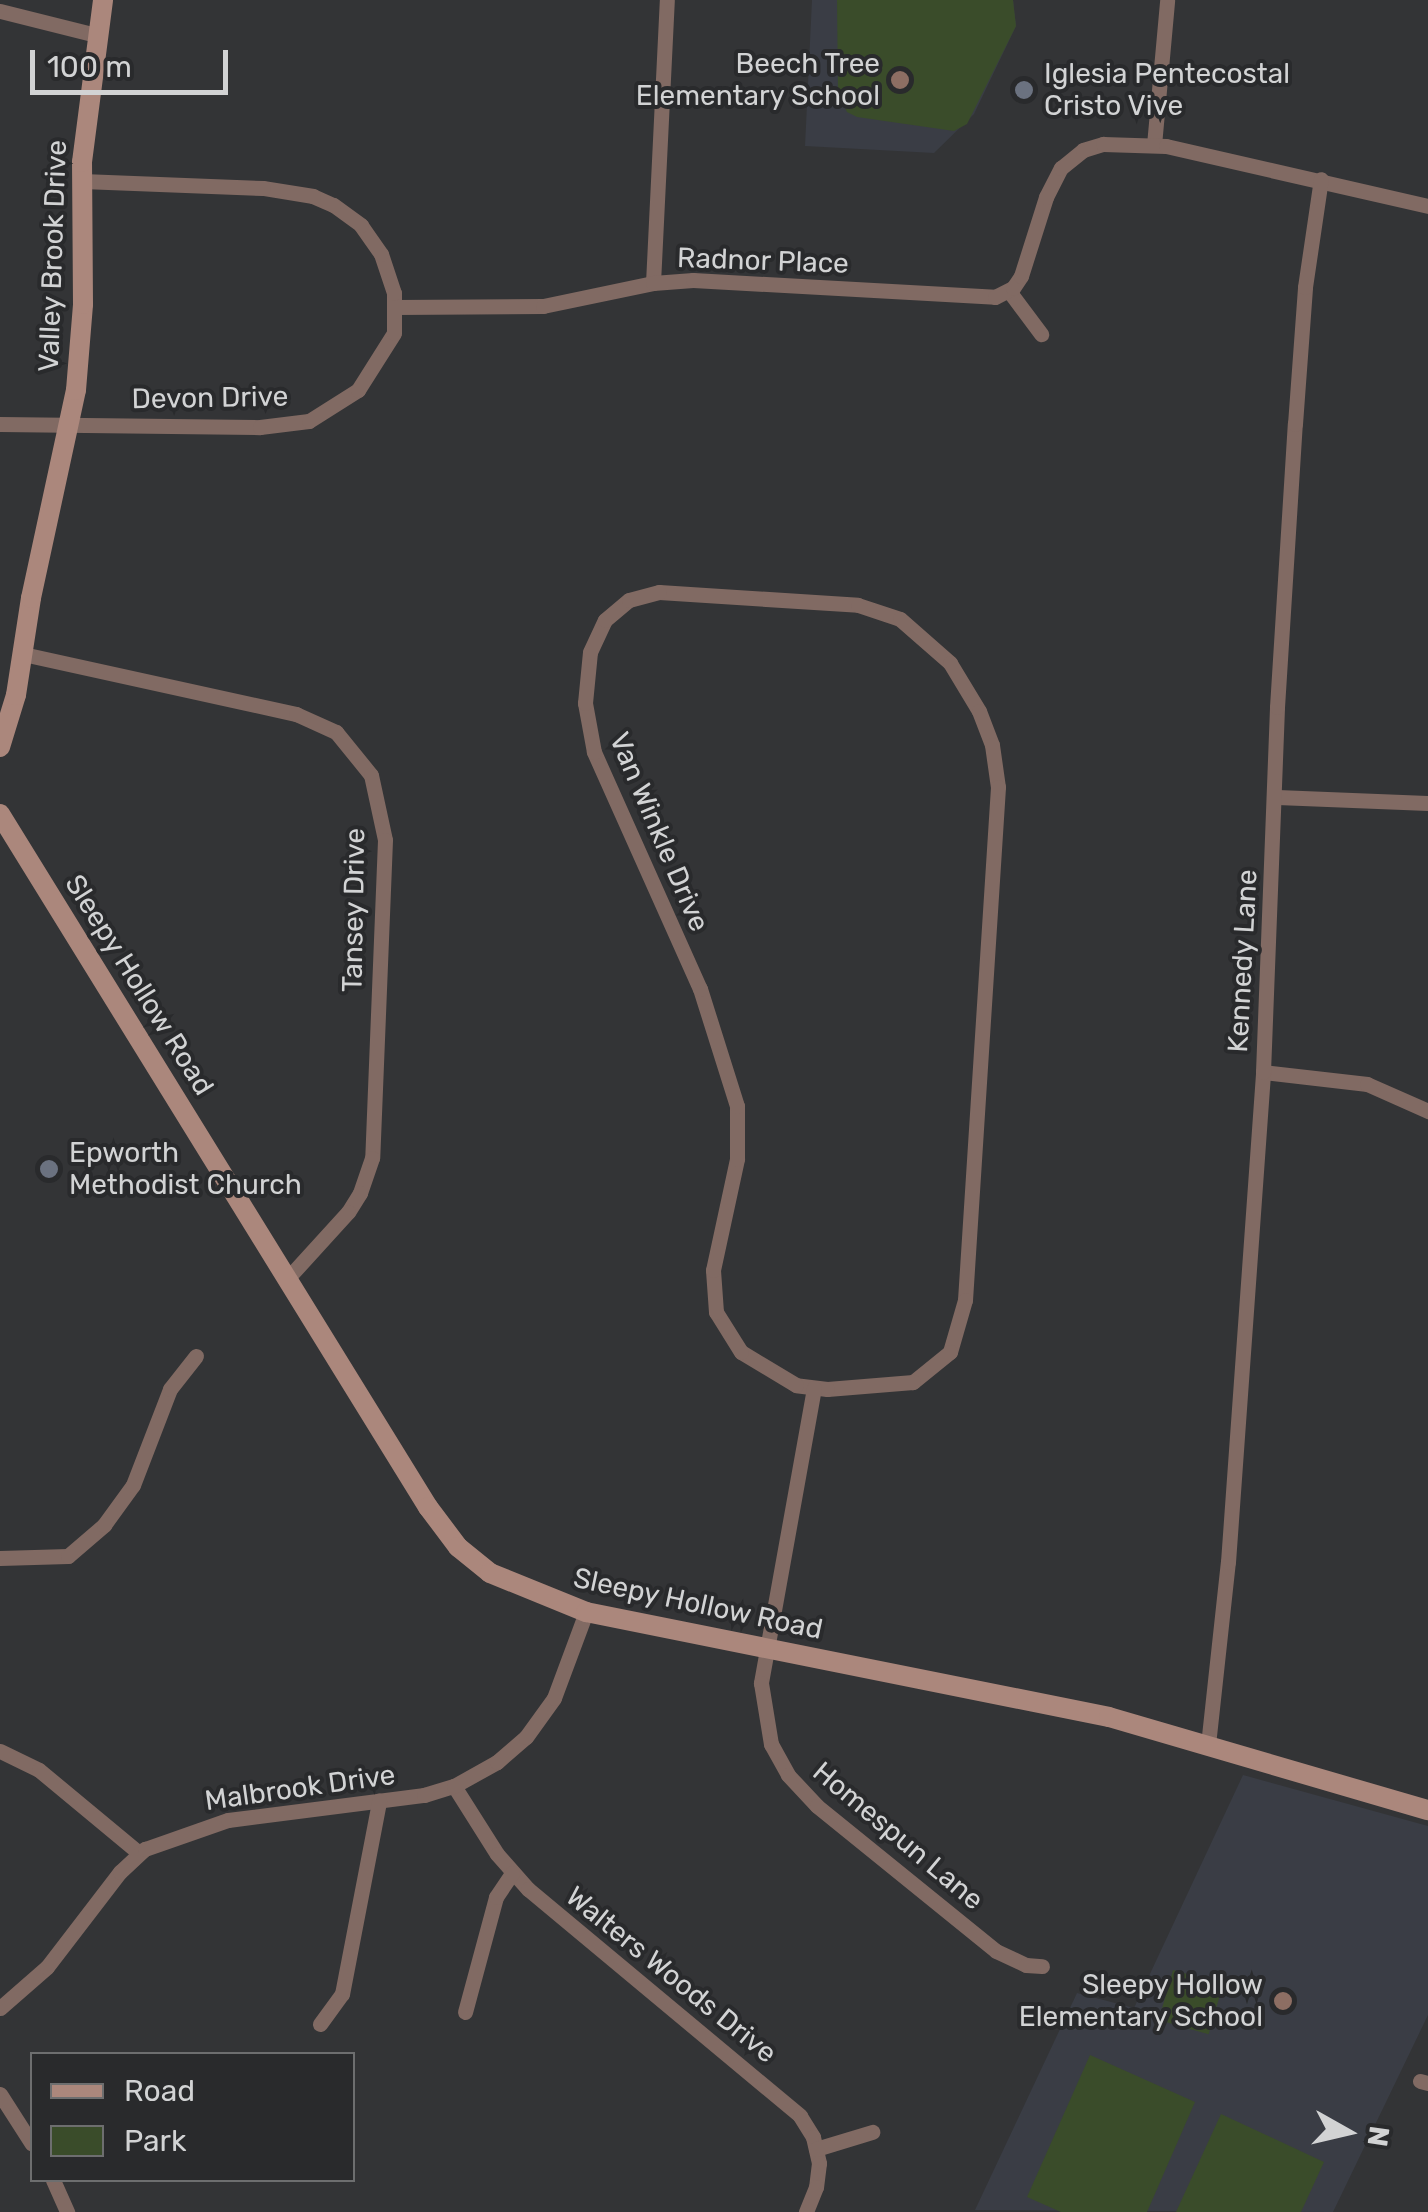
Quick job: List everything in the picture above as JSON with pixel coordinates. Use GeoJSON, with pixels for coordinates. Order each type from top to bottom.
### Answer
{"type":"FeatureCollection","features":[{"type":"Feature","properties":{"kind":"main road","name":"Valley Brook Drive"},"geometry":{"type":"LineString","coordinates":[[0,747],[71,425],[82,339],[82,180],[103,0]]}},
{"type":"Feature","properties":{"kind":"main road","name":"Sleepy Hollow Road"},"geometry":{"type":"LineString","coordinates":[[0,814],[428,1507],[458,1548],[508,1584],[586,1612],[1109,1717],[1428,1810]]}},
{"type":"Feature","properties":{"kind":"street"},"geometry":{"type":"LineString","coordinates":[[653,283],[667,0]]}},
{"type":"Feature","properties":{"kind":"street"},"geometry":{"type":"LineString","coordinates":[[1154,145],[1168,1]]}},
{"type":"Feature","properties":{"kind":"street"},"geometry":{"type":"LineString","coordinates":[[0,11],[96,35]]}},
{"type":"Feature","properties":{"kind":"street"},"geometry":{"type":"LineString","coordinates":[[1041,334],[1009,291],[1022,276],[1051,185],[1071,158],[1103,144],[1154,145],[1322,179],[1428,206]]}},
{"type":"Feature","properties":{"kind":"street","name":"Kennedy Lane"},"geometry":{"type":"LineString","coordinates":[[1208,1744],[1226,1582],[1262,1072],[1277,707],[1298,385],[1311,238],[1322,179]]}},
{"type":"Feature","properties":{"kind":"street"},"geometry":{"type":"LineString","coordinates":[[82,180],[262,188],[312,196],[352,217],[374,242],[396,307]]}},
{"type":"Feature","properties":{"kind":"street","name":"Radnor Place"},"geometry":{"type":"LineString","coordinates":[[396,307],[543,306],[653,283],[726,280],[988,298],[1009,291]]}},
{"type":"Feature","properties":{"kind":"street","name":"Devon Drive"},"geometry":{"type":"LineString","coordinates":[[0,424],[260,427],[308,421],[342,403],[371,374],[394,334],[396,307]]}},
{"type":"Feature","properties":{"kind":"street","name":"Van Winkle Drive"},"geometry":{"type":"LineString","coordinates":[[644,594],[824,602],[858,606],[900,619],[928,638],[950,663],[980,711],[992,745],[998,787],[965,1300],[958,1336],[940,1365],[913,1382],[814,1388],[782,1378],[741,1352],[716,1312],[713,1270],[737,1159],[737,1106],[700,989],[619,814],[588,730],[585,674],[597,632],[616,608],[644,594]]}},
{"type":"Feature","properties":{"kind":"street","name":"Tansey Drive"},"geometry":{"type":"LineString","coordinates":[[23,654],[296,714],[336,732],[371,774],[385,840],[372,1158],[348,1212],[288,1278]]}},
{"type":"Feature","properties":{"kind":"street"},"geometry":{"type":"LineString","coordinates":[[1276,796],[1428,803]]}},
{"type":"Feature","properties":{"kind":"street"},"geometry":{"type":"LineString","coordinates":[[1262,1072],[1367,1084],[1428,1111]]}},
{"type":"Feature","properties":{"kind":"street"},"geometry":{"type":"LineString","coordinates":[[0,1558],[68,1556],[104,1525],[133,1485],[170,1388],[196,1356]]}},
{"type":"Feature","properties":{"kind":"street"},"geometry":{"type":"LineString","coordinates":[[768,1646],[814,1388]]}},
{"type":"Feature","properties":{"kind":"street","name":"Malbrook Drive"},"geometry":{"type":"LineString","coordinates":[[0,2008],[47,1967],[139,1853],[191,1830],[228,1820],[379,1801],[454,1786],[497,1762],[542,1718],[561,1684],[586,1612]]}},
{"type":"Feature","properties":{"kind":"street","name":"Homespun Lane"},"geometry":{"type":"LineString","coordinates":[[768,1646],[761,1683],[764,1719],[781,1764],[802,1792],[996,1951],[1026,1965],[1042,1966]]}},
{"type":"Feature","properties":{"kind":"street"},"geometry":{"type":"LineString","coordinates":[[0,1752],[39,1770],[139,1853]]}},
{"type":"Feature","properties":{"kind":"street","name":"Walters Woods Drive"},"geometry":{"type":"LineString","coordinates":[[454,1786],[512,1873],[792,2106],[807,2126],[816,2150]]}},
{"type":"Feature","properties":{"kind":"street"},"geometry":{"type":"LineString","coordinates":[[320,2024],[342,1994],[379,1801]]}},
{"type":"Feature","properties":{"kind":"street"},"geometry":{"type":"LineString","coordinates":[[465,2012],[496,1897],[512,1873]]}},
{"type":"Feature","properties":{"kind":"street"},"geometry":{"type":"LineString","coordinates":[[0,2094],[30,2141]]}},
{"type":"Feature","properties":{"kind":"street"},"geometry":{"type":"LineString","coordinates":[[806,2212],[818,2176],[816,2150],[872,2132]]}},
{"type":"Feature","properties":{"kind":"street"},"geometry":{"type":"LineString","coordinates":[[54,2182],[67,2212]]}},
{"type":"Feature","properties":{"kind":"shaded area","name":"Beech Tree Elementary School"},"geometry":{"type":"Polygon","coordinates":[[[812,0],[1013,0],[1016,26],[974,114],[934,153],[805,146],[812,0]]]}},
{"type":"Feature","properties":{"kind":"shaded area","name":"Sleepy Hollow Elementary School"},"geometry":{"type":"Polygon","coordinates":[[[1243,1775],[1428,1826],[1428,2015],[1333,2212],[975,2210],[1077,1993],[1134,2008],[1243,1775]]]}},
{"type":"Feature","properties":{"kind":"green space","name":"Beech Tree Elementary School"},"geometry":{"type":"Polygon","coordinates":[[[837,0],[1013,0],[1016,26],[967,124],[954,131],[857,117],[847,112],[838,93],[837,0]]]}},
{"type":"Feature","properties":{"kind":"green space"},"geometry":{"type":"Polygon","coordinates":[[[1173,1970],[1223,1984],[1209,2034],[1159,2020],[1173,1970]]]}},
{"type":"Feature","properties":{"kind":"green space"},"geometry":{"type":"Polygon","coordinates":[[[1090,2055],[1195,2102],[1147,2212],[1061,2212],[1027,2197],[1090,2055]]]}},
{"type":"Feature","properties":{"kind":"green space"},"geometry":{"type":"Polygon","coordinates":[[[1221,2114],[1324,2162],[1301,2212],[1176,2212],[1221,2114]]]}},
{"type":"Feature","properties":{"kind":"place","name":"Beech Tree Elementary School"},"geometry":{"type":"Point","coordinates":[900,80]}},
{"type":"Feature","properties":{"kind":"place","name":"Iglesia Pentecostal Cristo Vive"},"geometry":{"type":"Point","coordinates":[1024,90]}},
{"type":"Feature","properties":{"kind":"place","name":"Epworth Methodist Church"},"geometry":{"type":"Point","coordinates":[49,1169]}},
{"type":"Feature","properties":{"kind":"place","name":"Sleepy Hollow Elementary School"},"geometry":{"type":"Point","coordinates":[1283,2001]}}]}
